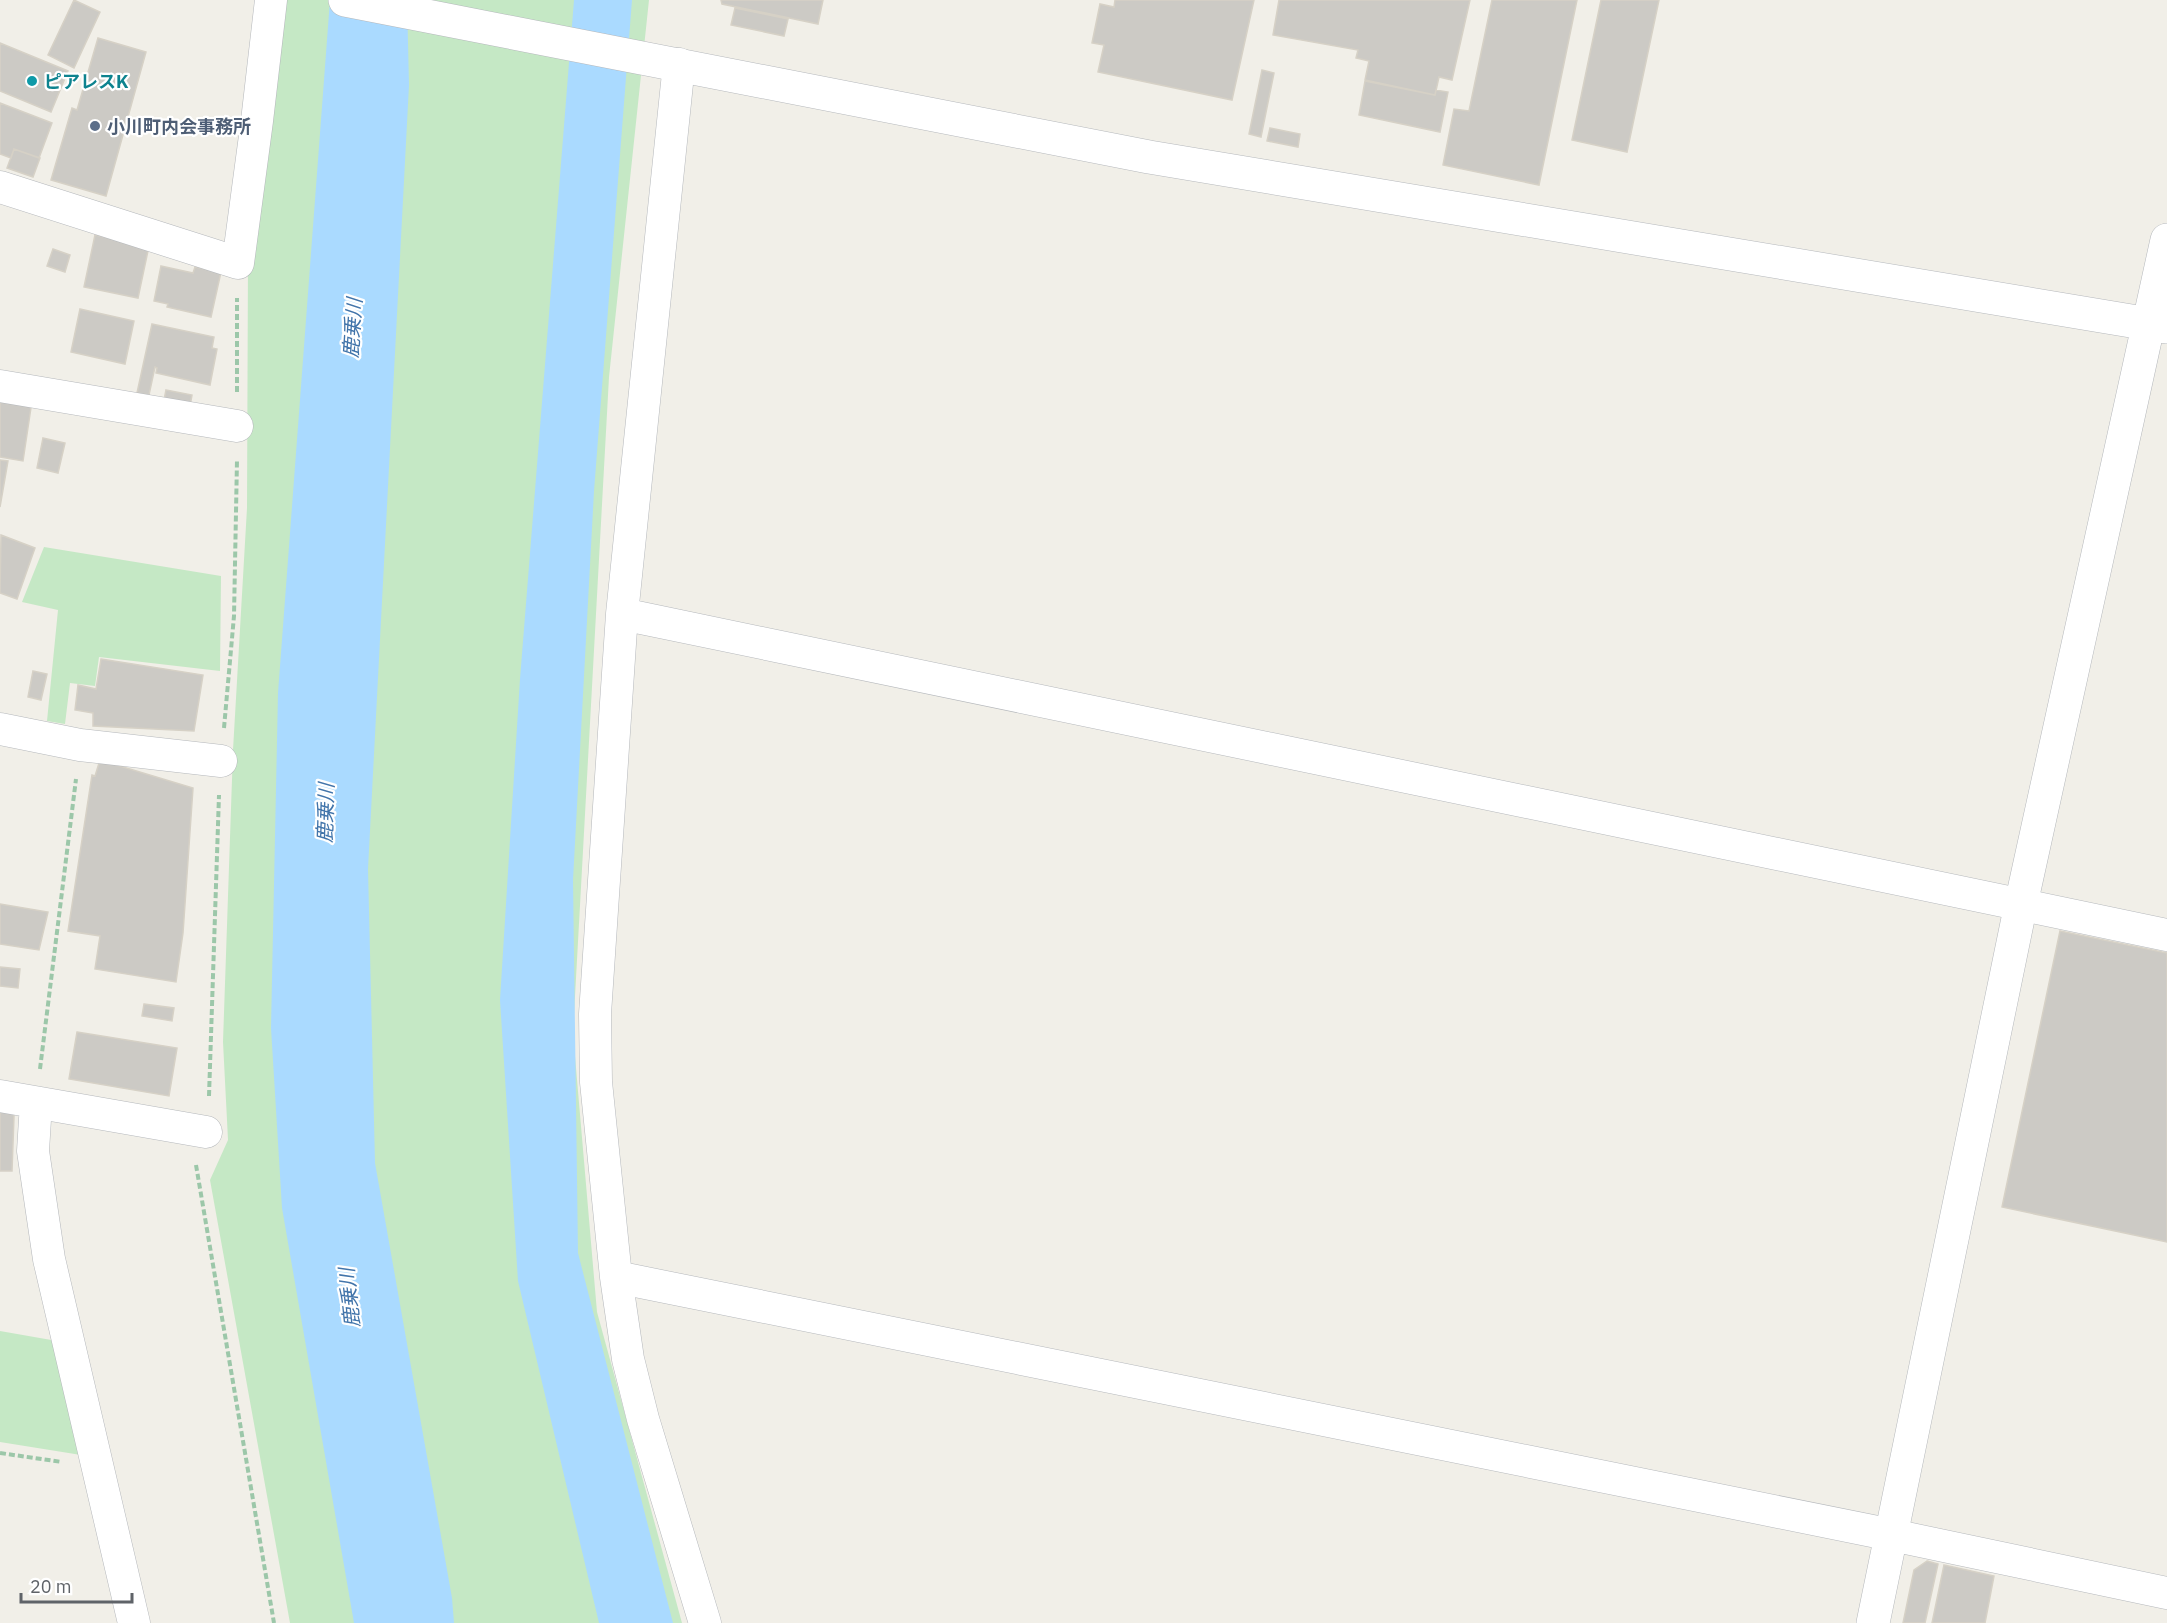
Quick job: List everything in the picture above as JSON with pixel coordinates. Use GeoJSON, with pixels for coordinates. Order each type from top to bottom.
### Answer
{"type":"FeatureCollection","features":[{"type":"Feature","properties":{"kind":"street"},"geometry":{"type":"LineString","coordinates":[[0,187],[238,263],[271,0]]}},
{"type":"Feature","properties":{"kind":"street"},"geometry":{"type":"LineString","coordinates":[[345,0],[1149,156],[2158,326]]}},
{"type":"Feature","properties":{"kind":"street"},"geometry":{"type":"LineString","coordinates":[[665,62],[622,614],[595,1014],[596,1082],[616,1277],[627,1359],[705,1623]]}},
{"type":"Feature","properties":{"kind":"street"},"geometry":{"type":"LineString","coordinates":[[1873,1623],[2021,904],[2158,326],[2167,240]]}},
{"type":"Feature","properties":{"kind":"street"},"geometry":{"type":"LineString","coordinates":[[0,386],[237,426]]}},
{"type":"Feature","properties":{"kind":"street"},"geometry":{"type":"LineString","coordinates":[[622,614],[2167,935]]}},
{"type":"Feature","properties":{"kind":"street"},"geometry":{"type":"LineString","coordinates":[[0,729],[80,745],[221,761]]}},
{"type":"Feature","properties":{"kind":"street"},"geometry":{"type":"LineString","coordinates":[[0,1096],[206,1132]]}},
{"type":"Feature","properties":{"kind":"street"},"geometry":{"type":"LineString","coordinates":[[36,1102],[33,1151],[49,1259],[134,1623]]}},
{"type":"Feature","properties":{"kind":"street"},"geometry":{"type":"LineString","coordinates":[[616,1277],[1892,1535],[2167,1593]]}},
{"type":"Feature","properties":{"kind":"path"},"geometry":{"type":"LineString","coordinates":[[238,263],[234,616],[221,761],[208,1121],[196,1165],[274,1623]]}},
{"type":"Feature","properties":{"kind":"path"},"geometry":{"type":"LineString","coordinates":[[36,1102],[80,745]]}},
{"type":"Feature","properties":{"kind":"path"},"geometry":{"type":"LineString","coordinates":[[0,1453],[97,1468]]}},
{"type":"Feature","properties":{"kind":"green space"},"geometry":{"type":"Polygon","coordinates":[[[281,0],[649,0],[609,377],[573,1033],[597,1312],[682,1623],[290,1623],[210,1180],[228,1140],[223,1042],[233,750],[247,508],[248,256],[281,0]]]}},
{"type":"Feature","properties":{"kind":"green space"},"geometry":{"type":"Polygon","coordinates":[[[44,547],[221,576],[220,671],[99,657],[95,686],[70,683],[65,724],[47,721],[58,610],[22,602],[44,547]]]}},
{"type":"Feature","properties":{"kind":"green space"},"geometry":{"type":"Polygon","coordinates":[[[0,1331],[57,1341],[81,1455],[0,1442],[0,1331]]]}},
{"type":"Feature","properties":{"kind":"water","name":"鹿乗川"},"geometry":{"type":"Polygon","coordinates":[[[330,0],[407,0],[409,85],[368,869],[375,1163],[452,1598],[454,1623],[354,1623],[282,1208],[271,1028],[278,693],[330,0]]]}},
{"type":"Feature","properties":{"kind":"water"},"geometry":{"type":"Polygon","coordinates":[[[574,0],[632,0],[594,491],[573,880],[578,1253],[673,1623],[599,1623],[518,1281],[500,1000],[520,679],[574,0]]]}},
{"type":"Feature","properties":{"kind":"building"},"geometry":{"type":"Polygon","coordinates":[[[74,0],[100,12],[74,68],[48,55],[74,0]]]}},
{"type":"Feature","properties":{"kind":"building"},"geometry":{"type":"Polygon","coordinates":[[[721,0],[823,0],[818,24],[722,4],[721,0]]]}},
{"type":"Feature","properties":{"kind":"building"},"geometry":{"type":"Polygon","coordinates":[[[1115,0],[1254,0],[1232,100],[1098,72],[1104,45],[1092,43],[1100,4],[1114,7],[1115,0]]]}},
{"type":"Feature","properties":{"kind":"building"},"geometry":{"type":"Polygon","coordinates":[[[1279,0],[1470,0],[1452,80],[1439,77],[1435,95],[1365,80],[1369,61],[1356,58],[1358,50],[1273,35],[1279,0]]]}},
{"type":"Feature","properties":{"kind":"building"},"geometry":{"type":"Polygon","coordinates":[[[1492,0],[1577,0],[1539,185],[1443,165],[1454,109],[1469,111],[1492,0]]]}},
{"type":"Feature","properties":{"kind":"building"},"geometry":{"type":"Polygon","coordinates":[[[1601,0],[1659,0],[1627,152],[1572,140],[1601,0]]]}},
{"type":"Feature","properties":{"kind":"building"},"geometry":{"type":"Polygon","coordinates":[[[735,8],[788,19],[784,36],[731,25],[735,8]]]}},
{"type":"Feature","properties":{"kind":"building","name":"小川町内会事務所"},"geometry":{"type":"Polygon","coordinates":[[[98,38],[146,52],[106,196],[51,180],[72,108],[77,110],[98,38]]]}},
{"type":"Feature","properties":{"kind":"building","name":"ピアレスK"},"geometry":{"type":"Polygon","coordinates":[[[0,43],[68,71],[51,112],[0,91],[0,43]]]}},
{"type":"Feature","properties":{"kind":"building"},"geometry":{"type":"Polygon","coordinates":[[[1262,70],[1274,73],[1261,137],[1249,134],[1262,70]]]}},
{"type":"Feature","properties":{"kind":"building"},"geometry":{"type":"Polygon","coordinates":[[[1365,81],[1435,95],[1436,90],[1448,92],[1440,132],[1359,115],[1365,81]]]}},
{"type":"Feature","properties":{"kind":"building"},"geometry":{"type":"Polygon","coordinates":[[[0,103],[52,123],[39,158],[14,149],[11,158],[0,154],[0,103]]]}},
{"type":"Feature","properties":{"kind":"building"},"geometry":{"type":"Polygon","coordinates":[[[1270,128],[1300,134],[1298,147],[1267,141],[1270,128]]]}},
{"type":"Feature","properties":{"kind":"building"},"geometry":{"type":"Polygon","coordinates":[[[14,149],[40,158],[33,177],[7,168],[14,149]]]}},
{"type":"Feature","properties":{"kind":"building"},"geometry":{"type":"Polygon","coordinates":[[[95,235],[149,246],[138,298],[84,287],[95,235]]]}},
{"type":"Feature","properties":{"kind":"building"},"geometry":{"type":"Polygon","coordinates":[[[53,249],[70,255],[65,272],[47,266],[53,249]]]}},
{"type":"Feature","properties":{"kind":"building"},"geometry":{"type":"Polygon","coordinates":[[[161,266],[193,273],[195,267],[221,272],[211,317],[167,307],[168,304],[154,301],[161,266]]]}},
{"type":"Feature","properties":{"kind":"building"},"geometry":{"type":"Polygon","coordinates":[[[80,309],[134,321],[125,364],[71,352],[80,309]]]}},
{"type":"Feature","properties":{"kind":"building"},"geometry":{"type":"Polygon","coordinates":[[[152,324],[214,337],[212,348],[217,349],[210,385],[156,373],[157,368],[155,367],[149,395],[137,393],[152,324]]]}},
{"type":"Feature","properties":{"kind":"building"},"geometry":{"type":"Polygon","coordinates":[[[166,390],[192,395],[190,406],[164,400],[166,390]]]}},
{"type":"Feature","properties":{"kind":"building"},"geometry":{"type":"Polygon","coordinates":[[[0,396],[32,401],[23,461],[0,457],[0,396]]]}},
{"type":"Feature","properties":{"kind":"building"},"geometry":{"type":"Polygon","coordinates":[[[43,438],[65,443],[58,473],[37,468],[43,438]]]}},
{"type":"Feature","properties":{"kind":"building"},"geometry":{"type":"Polygon","coordinates":[[[0,460],[8,461],[0,507],[0,460]]]}},
{"type":"Feature","properties":{"kind":"building"},"geometry":{"type":"Polygon","coordinates":[[[1,535],[35,548],[17,599],[0,593],[1,535]]]}},
{"type":"Feature","properties":{"kind":"building"},"geometry":{"type":"Polygon","coordinates":[[[101,659],[203,675],[194,731],[93,726],[93,713],[75,710],[78,685],[96,689],[101,659]]]}},
{"type":"Feature","properties":{"kind":"building"},"geometry":{"type":"Polygon","coordinates":[[[33,671],[47,674],[41,700],[28,697],[33,671]]]}},
{"type":"Feature","properties":{"kind":"building"},"geometry":{"type":"Polygon","coordinates":[[[100,760],[193,788],[183,933],[176,982],[95,969],[100,936],[68,931],[92,775],[95,776],[100,760]]]}},
{"type":"Feature","properties":{"kind":"building"},"geometry":{"type":"Polygon","coordinates":[[[0,904],[48,912],[39,950],[0,944],[0,904]]]}},
{"type":"Feature","properties":{"kind":"building"},"geometry":{"type":"Polygon","coordinates":[[[2060,931],[2167,953],[2167,1242],[2002,1207],[2060,931]]]}},
{"type":"Feature","properties":{"kind":"building"},"geometry":{"type":"Polygon","coordinates":[[[0,967],[20,969],[18,988],[0,986],[0,967]]]}},
{"type":"Feature","properties":{"kind":"building"},"geometry":{"type":"Polygon","coordinates":[[[144,1004],[174,1008],[172,1021],[142,1016],[144,1004]]]}},
{"type":"Feature","properties":{"kind":"building"},"geometry":{"type":"Polygon","coordinates":[[[77,1032],[177,1048],[169,1096],[69,1079],[77,1032]]]}},
{"type":"Feature","properties":{"kind":"building"},"geometry":{"type":"Polygon","coordinates":[[[0,1111],[13,1112],[14,1116],[12,1171],[0,1171],[0,1111]]]}},
{"type":"Feature","properties":{"kind":"building"},"geometry":{"type":"Polygon","coordinates":[[[1927,1561],[1938,1564],[1925,1623],[1903,1623],[1914,1570],[1927,1561]]]}},
{"type":"Feature","properties":{"kind":"building"},"geometry":{"type":"Polygon","coordinates":[[[1944,1565],[1994,1576],[1985,1623],[1932,1623],[1944,1565]]]}},
{"type":"Feature","properties":{"kind":"place","name":"ピアレスK"},"geometry":{"type":"Point","coordinates":[32,81]}},
{"type":"Feature","properties":{"kind":"place","name":"小川町内会事務所"},"geometry":{"type":"Point","coordinates":[95,126]}}]}
